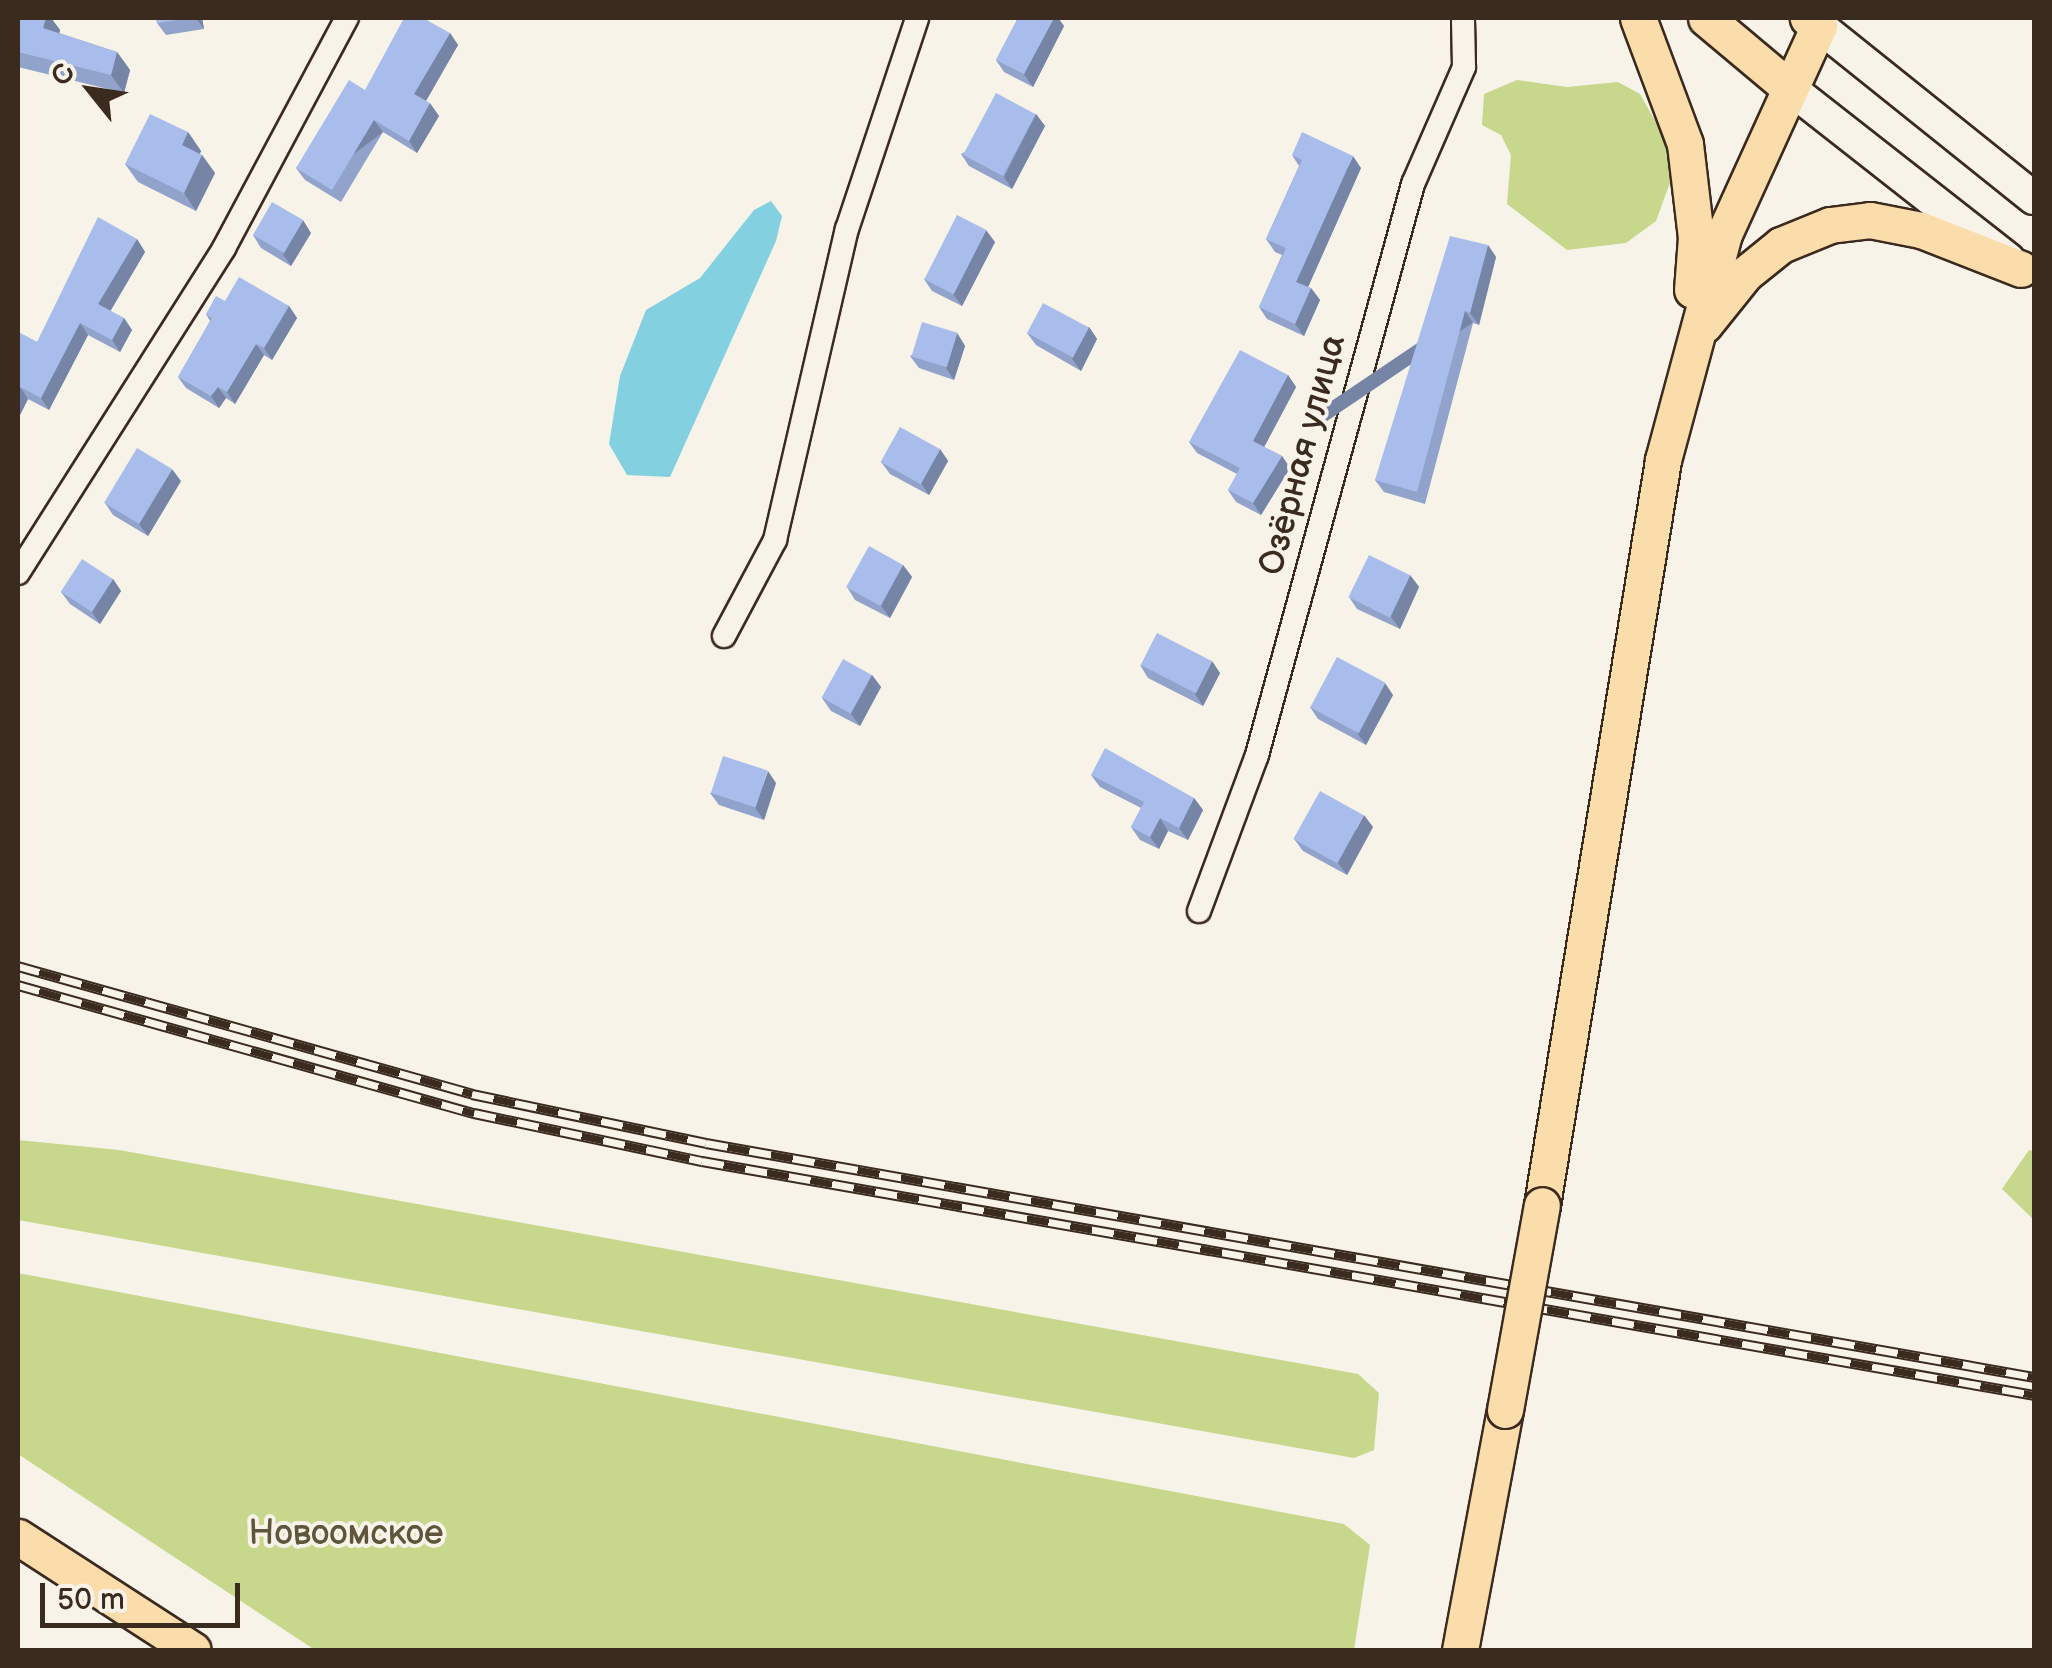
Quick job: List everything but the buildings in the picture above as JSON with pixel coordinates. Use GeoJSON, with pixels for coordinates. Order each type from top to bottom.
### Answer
{"type":"FeatureCollection","features":[{"type":"Feature","properties":{"kind":"main road"},"geometry":{"type":"LineString","coordinates":[[1638,18],[1685,144],[1696,237],[1689,346]]}},
{"type":"Feature","properties":{"kind":"main road"},"geometry":{"type":"LineString","coordinates":[[1706,18],[1787,86],[2028,273]]}},
{"type":"Feature","properties":{"kind":"main road"},"geometry":{"type":"LineString","coordinates":[[1460,1650],[1542,1205],[1662,460],[1689,346],[1724,234],[1814,22],[2034,198]]}},
{"type":"Feature","properties":{"kind":"main road"},"geometry":{"type":"LineString","coordinates":[[1689,346],[1745,274],[1781,245],[1830,225],[1870,220],[1922,230],[2028,273]]}},
{"type":"Feature","properties":{"kind":"main road"},"geometry":{"type":"LineString","coordinates":[[18,1537],[193,1650]]}},
{"type":"Feature","properties":{"kind":"street"},"geometry":{"type":"LineString","coordinates":[[724,636],[775,540],[848,229],[916,18]]}},
{"type":"Feature","properties":{"kind":"street","name":"Озёрная улица"},"geometry":{"type":"LineString","coordinates":[[1200,911],[1258,755],[1413,184],[1464,67],[1463,18]]}},
{"type":"Feature","properties":{"kind":"street"},"geometry":{"type":"LineString","coordinates":[[18,573],[224,248],[342,20]]}},
{"type":"Feature","properties":{"kind":"green space"},"geometry":{"type":"Polygon","coordinates":[[[1517,80],[1567,87],[1618,82],[1640,94],[1663,135],[1672,177],[1656,221],[1626,243],[1567,250],[1507,204],[1511,155],[1501,135],[1482,125],[1484,94],[1517,80]]]}},
{"type":"Feature","properties":{"kind":"green space"},"geometry":{"type":"Polygon","coordinates":[[[18,1140],[119,1150],[1358,1374],[1379,1393],[1374,1450],[1354,1458],[18,1220],[18,1140]]]}},
{"type":"Feature","properties":{"kind":"green space"},"geometry":{"type":"Polygon","coordinates":[[[2029,1150],[2034,1151],[2034,1220],[2002,1189],[2029,1150]]]}},
{"type":"Feature","properties":{"kind":"green space","name":"Новоомское"},"geometry":{"type":"Polygon","coordinates":[[[18,1273],[1344,1524],[1370,1545],[1354,1650],[315,1650],[18,1454],[18,1273]]]}},
{"type":"Feature","properties":{"kind":"water"},"geometry":{"type":"Polygon","coordinates":[[[771,201],[782,216],[776,241],[670,477],[627,475],[609,444],[620,376],[646,310],[700,278],[754,210],[771,201]]]}},
{"type":"Feature","properties":{"kind":"railway"},"geometry":{"type":"LineString","coordinates":[[18,966],[472,1094],[706,1143],[2034,1377]]}},
{"type":"Feature","properties":{"kind":"railway"},"geometry":{"type":"LineString","coordinates":[[18,985],[474,1113],[702,1161],[2034,1395]]}}]}
